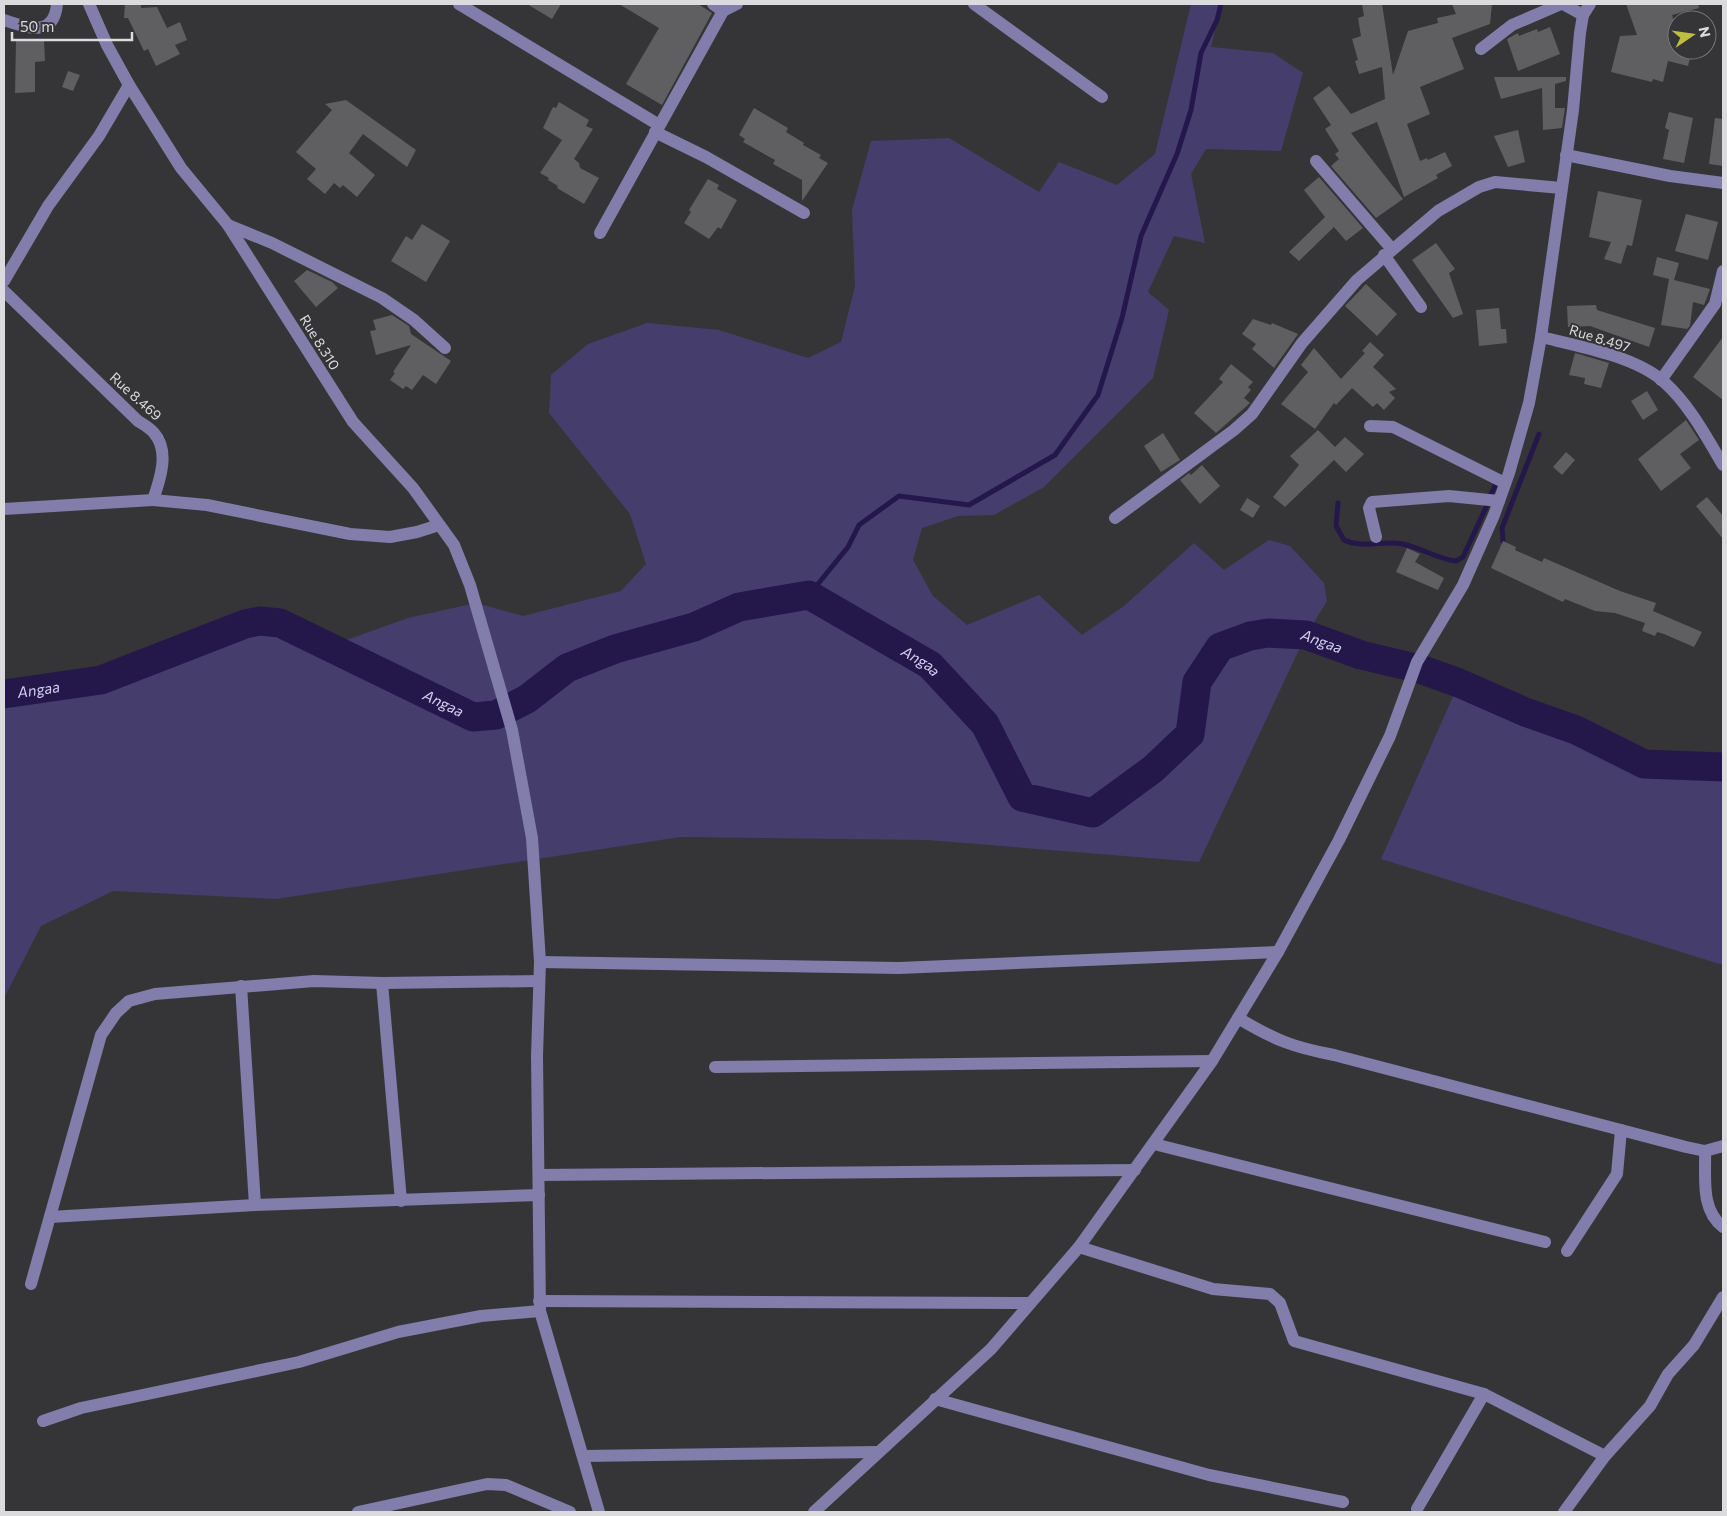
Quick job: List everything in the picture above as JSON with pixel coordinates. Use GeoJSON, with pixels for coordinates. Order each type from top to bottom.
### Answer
{"type":"FeatureCollection","features":[{"type":"Feature","properties":{"kind":"street"},"geometry":{"type":"LineString","coordinates":[[4,20],[32,30],[41,28],[50,23],[55,16],[58,4]]}},
{"type":"Feature","properties":{"kind":"street","name":"Rue 8.310"},"geometry":{"type":"LineString","coordinates":[[89,4],[108,45],[130,85],[181,168],[228,225],[347,414],[413,488],[454,545],[470,586],[512,730],[532,838],[540,962],[537,1056],[539,1306],[599,1512]]}},
{"type":"Feature","properties":{"kind":"street"},"geometry":{"type":"LineString","coordinates":[[459,4],[657,129],[804,213]]}},
{"type":"Feature","properties":{"kind":"street"},"geometry":{"type":"LineString","coordinates":[[600,233],[657,129],[718,7],[737,4]]}},
{"type":"Feature","properties":{"kind":"street"},"geometry":{"type":"LineString","coordinates":[[974,4],[1102,97]]}},
{"type":"Feature","properties":{"kind":"street"},"geometry":{"type":"LineString","coordinates":[[1481,49],[1512,25],[1562,4],[1583,15]]}},
{"type":"Feature","properties":{"kind":"street"},"geometry":{"type":"LineString","coordinates":[[814,1512],[991,1349],[1078,1248],[1154,1144],[1212,1060],[1278,952],[1339,840],[1386,745],[1417,662],[1462,585],[1505,483],[1529,403],[1541,337],[1583,15],[1590,4]]}},
{"type":"Feature","properties":{"kind":"street"},"geometry":{"type":"LineString","coordinates":[[4,281],[48,206],[99,136],[130,85]]}},
{"type":"Feature","properties":{"kind":"street"},"geometry":{"type":"LineString","coordinates":[[1566,155],[1670,176],[1723,183]]}},
{"type":"Feature","properties":{"kind":"street"},"geometry":{"type":"LineString","coordinates":[[1316,161],[1388,252],[1421,307]]}},
{"type":"Feature","properties":{"kind":"street"},"geometry":{"type":"LineString","coordinates":[[1115,518],[1234,430],[1252,414],[1328,310],[1388,252],[1438,211],[1479,187],[1496,182],[1561,188]]}},
{"type":"Feature","properties":{"kind":"street"},"geometry":{"type":"LineString","coordinates":[[228,225],[272,243],[382,298],[414,320],[445,348]]}},
{"type":"Feature","properties":{"kind":"street"},"geometry":{"type":"LineString","coordinates":[[1661,380],[1715,304],[1723,272]]}},
{"type":"Feature","properties":{"kind":"street","name":"Rue 8.469"},"geometry":{"type":"LineString","coordinates":[[4,291],[138,421],[154,433],[162,451],[162,471],[153,500]]}},
{"type":"Feature","properties":{"kind":"street","name":"Rue 8.497"},"geometry":{"type":"LineString","coordinates":[[1541,337],[1622,358],[1661,380],[1681,399],[1722,459]]}},
{"type":"Feature","properties":{"kind":"street"},"geometry":{"type":"LineString","coordinates":[[1370,426],[1393,427],[1505,483]]}},
{"type":"Feature","properties":{"kind":"street"},"geometry":{"type":"LineString","coordinates":[[1376,537],[1369,508],[1372,502],[1449,496],[1499,501]]}},
{"type":"Feature","properties":{"kind":"street"},"geometry":{"type":"LineString","coordinates":[[4,509],[153,500],[206,505],[358,534],[390,537],[440,525]]}},
{"type":"Feature","properties":{"kind":"street"},"geometry":{"type":"LineString","coordinates":[[540,962],[899,968],[1278,952]]}},
{"type":"Feature","properties":{"kind":"street"},"geometry":{"type":"LineString","coordinates":[[31,1284],[101,1036],[116,1013],[129,1001],[155,994],[314,981],[382,983],[539,981]]}},
{"type":"Feature","properties":{"kind":"street"},"geometry":{"type":"LineString","coordinates":[[382,983],[401,1201]]}},
{"type":"Feature","properties":{"kind":"street"},"geometry":{"type":"LineString","coordinates":[[241,986],[255,1205]]}},
{"type":"Feature","properties":{"kind":"street"},"geometry":{"type":"LineString","coordinates":[[1238,1018],[1273,1039],[1295,1048],[1334,1055],[1705,1150],[1723,1146]]}},
{"type":"Feature","properties":{"kind":"street"},"geometry":{"type":"LineString","coordinates":[[715,1067],[1212,1060]]}},
{"type":"Feature","properties":{"kind":"street"},"geometry":{"type":"LineString","coordinates":[[1567,1251],[1617,1174],[1621,1130]]}},
{"type":"Feature","properties":{"kind":"street"},"geometry":{"type":"LineString","coordinates":[[1154,1144],[1545,1242]]}},
{"type":"Feature","properties":{"kind":"street"},"geometry":{"type":"LineString","coordinates":[[1705,1150],[1707,1203],[1714,1219],[1723,1227]]}},
{"type":"Feature","properties":{"kind":"street"},"geometry":{"type":"LineString","coordinates":[[539,1175],[1135,1170]]}},
{"type":"Feature","properties":{"kind":"street"},"geometry":{"type":"LineString","coordinates":[[50,1217],[255,1205],[539,1195]]}},
{"type":"Feature","properties":{"kind":"street"},"geometry":{"type":"LineString","coordinates":[[1078,1248],[1212,1288],[1270,1294],[1280,1303],[1294,1341],[1484,1394],[1605,1456]]}},
{"type":"Feature","properties":{"kind":"street"},"geometry":{"type":"LineString","coordinates":[[1564,1512],[1605,1456],[1650,1406],[1668,1374],[1694,1345],[1723,1297]]}},
{"type":"Feature","properties":{"kind":"street"},"geometry":{"type":"LineString","coordinates":[[42,1421],[81,1408],[299,1362],[398,1332],[539,1306],[1029,1303]]}},
{"type":"Feature","properties":{"kind":"street"},"geometry":{"type":"LineString","coordinates":[[1417,1509],[1484,1394]]}},
{"type":"Feature","properties":{"kind":"street"},"geometry":{"type":"LineString","coordinates":[[935,1399],[1209,1475],[1343,1502]]}},
{"type":"Feature","properties":{"kind":"street"},"geometry":{"type":"LineString","coordinates":[[582,1456],[879,1452]]}},
{"type":"Feature","properties":{"kind":"street"},"geometry":{"type":"LineString","coordinates":[[358,1512],[486,1484],[506,1485],[570,1512]]}},
{"type":"Feature","properties":{"kind":"shaded area"},"geometry":{"type":"Polygon","coordinates":[[[1191,4],[1221,4],[1211,47],[1273,53],[1303,73],[1281,151],[1206,149],[1191,174],[1205,243],[1174,236],[1148,292],[1169,310],[1153,378],[1044,487],[994,515],[958,516],[922,528],[913,560],[933,596],[967,625],[1039,595],[1082,635],[1124,606],[1194,543],[1224,570],[1269,540],[1290,546],[1324,583],[1327,601],[1306,635],[1199,862],[927,840],[680,837],[276,899],[113,891],[41,926],[4,998],[4,694],[102,680],[168,652],[245,624],[260,621],[280,623],[312,636],[327,647],[408,618],[476,603],[523,616],[621,591],[646,564],[630,514],[549,413],[551,375],[588,344],[647,323],[719,330],[808,358],[841,342],[855,286],[852,210],[871,141],[949,138],[1039,192],[1059,162],[1117,185],[1155,154],[1191,4]]]}},
{"type":"Feature","properties":{"kind":"shaded area"},"geometry":{"type":"Polygon","coordinates":[[[1459,683],[1525,712],[1576,730],[1644,764],[1723,767],[1723,965],[1381,859],[1459,683]]]}},
{"type":"Feature","properties":{"kind":"building"},"geometry":{"type":"Polygon","coordinates":[[[125,4],[141,4],[141,8],[157,7],[167,28],[180,22],[187,40],[175,45],[180,54],[156,66],[148,49],[144,51],[128,18],[124,18],[125,4]]]}},
{"type":"Feature","properties":{"kind":"building"},"geometry":{"type":"Polygon","coordinates":[[[527,4],[561,4],[552,19],[527,4]]]}},
{"type":"Feature","properties":{"kind":"building"},"geometry":{"type":"Polygon","coordinates":[[[619,4],[698,4],[712,13],[662,105],[626,84],[659,28],[619,4]]]}},
{"type":"Feature","properties":{"kind":"building"},"geometry":{"type":"Polygon","coordinates":[[[1362,4],[1382,4],[1393,75],[1408,31],[1438,23],[1437,18],[1456,14],[1452,4],[1492,4],[1490,24],[1452,38],[1464,69],[1420,87],[1430,114],[1407,124],[1420,161],[1427,158],[1428,160],[1445,152],[1452,166],[1436,175],[1438,178],[1404,197],[1377,122],[1351,133],[1403,199],[1376,218],[1331,166],[1339,159],[1335,154],[1339,151],[1325,129],[1331,125],[1313,98],[1329,86],[1351,114],[1385,99],[1382,67],[1359,74],[1355,61],[1358,60],[1352,39],[1361,36],[1358,18],[1364,16],[1362,4]]]}},
{"type":"Feature","properties":{"kind":"building"},"geometry":{"type":"Polygon","coordinates":[[[1626,4],[1698,4],[1699,8],[1691,10],[1667,10],[1667,60],[1690,60],[1688,66],[1668,61],[1663,82],[1653,79],[1652,82],[1611,72],[1620,36],[1637,35],[1626,4]]]}},
{"type":"Feature","properties":{"kind":"building"},"geometry":{"type":"Polygon","coordinates":[[[1550,27],[1560,54],[1518,71],[1507,39],[1518,33],[1519,36],[1537,29],[1538,32],[1550,27]]]}},
{"type":"Feature","properties":{"kind":"building"},"geometry":{"type":"Polygon","coordinates":[[[44,40],[45,61],[35,62],[35,92],[15,93],[16,41],[44,40]]]}},
{"type":"Feature","properties":{"kind":"building"},"geometry":{"type":"Polygon","coordinates":[[[68,71],[80,75],[73,91],[62,87],[68,71]]]}},
{"type":"Feature","properties":{"kind":"building"},"geometry":{"type":"Polygon","coordinates":[[[1494,77],[1566,77],[1566,81],[1555,84],[1555,108],[1565,108],[1562,128],[1543,130],[1542,88],[1501,99],[1494,77]]]}},
{"type":"Feature","properties":{"kind":"building"},"geometry":{"type":"Polygon","coordinates":[[[346,100],[416,150],[407,167],[363,134],[349,153],[375,175],[357,197],[343,185],[340,188],[334,183],[325,194],[307,179],[316,169],[296,152],[332,110],[325,104],[346,100]]]}},
{"type":"Feature","properties":{"kind":"building"},"geometry":{"type":"Polygon","coordinates":[[[559,102],[589,120],[586,126],[593,129],[574,159],[579,163],[580,168],[599,178],[584,204],[557,188],[558,186],[548,180],[549,178],[540,173],[562,140],[543,128],[553,107],[556,108],[559,102]]]}},
{"type":"Feature","properties":{"kind":"building"},"geometry":{"type":"Polygon","coordinates":[[[754,108],[788,128],[786,132],[804,143],[803,145],[821,155],[819,158],[828,163],[802,201],[802,180],[773,164],[775,160],[743,142],[745,139],[739,135],[754,108]]]}},
{"type":"Feature","properties":{"kind":"building"},"geometry":{"type":"Polygon","coordinates":[[[1669,112],[1693,118],[1684,163],[1663,159],[1669,130],[1665,128],[1669,112]]]}},
{"type":"Feature","properties":{"kind":"building"},"geometry":{"type":"Polygon","coordinates":[[[1715,118],[1723,119],[1723,166],[1709,164],[1715,118]]]}},
{"type":"Feature","properties":{"kind":"building"},"geometry":{"type":"Polygon","coordinates":[[[1518,130],[1525,162],[1508,167],[1494,136],[1518,130]]]}},
{"type":"Feature","properties":{"kind":"building"},"geometry":{"type":"Polygon","coordinates":[[[1319,177],[1363,228],[1346,241],[1334,227],[1299,261],[1289,252],[1325,217],[1304,190],[1319,177]]]}},
{"type":"Feature","properties":{"kind":"building"},"geometry":{"type":"Polygon","coordinates":[[[708,179],[719,185],[717,189],[737,200],[721,229],[718,227],[709,239],[684,223],[691,212],[689,210],[708,179]]]}},
{"type":"Feature","properties":{"kind":"building"},"geometry":{"type":"Polygon","coordinates":[[[1598,191],[1642,200],[1632,246],[1627,245],[1621,264],[1604,259],[1611,242],[1589,237],[1598,191]]]}},
{"type":"Feature","properties":{"kind":"building"},"geometry":{"type":"Polygon","coordinates":[[[1686,214],[1718,222],[1708,260],[1675,251],[1686,214]]]}},
{"type":"Feature","properties":{"kind":"building"},"geometry":{"type":"Polygon","coordinates":[[[422,224],[450,241],[426,282],[391,261],[406,236],[412,240],[422,224]]]}},
{"type":"Feature","properties":{"kind":"building"},"geometry":{"type":"Polygon","coordinates":[[[1436,243],[1455,269],[1449,273],[1463,314],[1453,318],[1412,260],[1436,243]]]}},
{"type":"Feature","properties":{"kind":"building"},"geometry":{"type":"Polygon","coordinates":[[[1657,257],[1679,263],[1674,280],[1710,289],[1704,305],[1693,302],[1690,326],[1687,329],[1661,325],[1669,279],[1653,275],[1657,257]]]}},
{"type":"Feature","properties":{"kind":"building"},"geometry":{"type":"Polygon","coordinates":[[[307,270],[332,282],[338,288],[316,307],[294,281],[307,270]]]}},
{"type":"Feature","properties":{"kind":"building"},"geometry":{"type":"Polygon","coordinates":[[[1366,284],[1397,314],[1377,336],[1345,306],[1366,284]]]}},
{"type":"Feature","properties":{"kind":"building"},"geometry":{"type":"Polygon","coordinates":[[[1596,305],[1597,310],[1655,328],[1649,347],[1590,326],[1568,327],[1567,306],[1596,305]]]}},
{"type":"Feature","properties":{"kind":"building"},"geometry":{"type":"Polygon","coordinates":[[[1499,308],[1501,329],[1506,329],[1507,343],[1479,346],[1476,310],[1499,308]]]}},
{"type":"Feature","properties":{"kind":"building"},"geometry":{"type":"Polygon","coordinates":[[[392,315],[409,326],[411,334],[451,361],[436,384],[423,375],[412,390],[406,386],[403,389],[390,380],[395,373],[393,372],[411,345],[376,355],[370,331],[376,330],[373,320],[392,315]]]}},
{"type":"Feature","properties":{"kind":"building"},"geometry":{"type":"Polygon","coordinates":[[[1253,319],[1271,325],[1272,323],[1298,334],[1274,368],[1252,349],[1256,344],[1242,334],[1253,319]]]}},
{"type":"Feature","properties":{"kind":"building"},"geometry":{"type":"Polygon","coordinates":[[[1723,337],[1723,400],[1693,377],[1723,337]]]}},
{"type":"Feature","properties":{"kind":"building"},"geometry":{"type":"Polygon","coordinates":[[[1370,342],[1384,355],[1373,367],[1396,389],[1389,392],[1395,398],[1384,410],[1377,403],[1373,407],[1352,388],[1336,405],[1334,403],[1315,429],[1281,404],[1308,372],[1301,365],[1314,348],[1341,379],[1365,353],[1362,351],[1370,342]]]}},
{"type":"Feature","properties":{"kind":"building"},"geometry":{"type":"Polygon","coordinates":[[[1575,353],[1609,363],[1601,388],[1584,384],[1585,378],[1569,375],[1575,353]]]}},
{"type":"Feature","properties":{"kind":"building"},"geometry":{"type":"Polygon","coordinates":[[[1231,364],[1253,382],[1248,387],[1251,390],[1244,398],[1250,403],[1216,433],[1194,413],[1223,382],[1219,379],[1231,364]]]}},
{"type":"Feature","properties":{"kind":"building"},"geometry":{"type":"Polygon","coordinates":[[[1647,391],[1658,410],[1643,420],[1631,401],[1647,391]]]}},
{"type":"Feature","properties":{"kind":"building"},"geometry":{"type":"Polygon","coordinates":[[[1686,420],[1699,440],[1680,454],[1691,468],[1661,491],[1638,459],[1686,420]]]}},
{"type":"Feature","properties":{"kind":"building"},"geometry":{"type":"Polygon","coordinates":[[[1318,430],[1335,447],[1345,437],[1364,454],[1346,472],[1334,460],[1285,507],[1273,497],[1299,465],[1290,456],[1318,430]]]}},
{"type":"Feature","properties":{"kind":"building"},"geometry":{"type":"Polygon","coordinates":[[[1163,433],[1180,460],[1161,472],[1144,446],[1163,433]]]}},
{"type":"Feature","properties":{"kind":"building"},"geometry":{"type":"Polygon","coordinates":[[[1566,452],[1575,460],[1562,475],[1553,467],[1566,452]]]}},
{"type":"Feature","properties":{"kind":"building"},"geometry":{"type":"Polygon","coordinates":[[[1202,465],[1220,486],[1200,504],[1180,480],[1189,473],[1191,475],[1202,465]]]}},
{"type":"Feature","properties":{"kind":"building"},"geometry":{"type":"Polygon","coordinates":[[[1707,497],[1723,516],[1723,539],[1696,506],[1707,497]]]}},
{"type":"Feature","properties":{"kind":"building"},"geometry":{"type":"Polygon","coordinates":[[[1247,498],[1260,506],[1253,518],[1240,510],[1247,498]]]}},
{"type":"Feature","properties":{"kind":"building"},"geometry":{"type":"Polygon","coordinates":[[[1503,541],[1516,547],[1515,550],[1542,562],[1544,558],[1620,591],[1656,603],[1653,611],[1702,632],[1694,647],[1664,634],[1657,632],[1655,636],[1642,631],[1645,623],[1615,613],[1595,611],[1565,599],[1563,602],[1491,568],[1503,541]]]}},
{"type":"Feature","properties":{"kind":"building"},"geometry":{"type":"Polygon","coordinates":[[[1407,548],[1420,554],[1415,562],[1444,578],[1438,590],[1396,572],[1407,548]]]}},
{"type":"Feature","properties":{"kind":"waterway"},"geometry":{"type":"LineString","coordinates":[[809,595],[848,547],[859,525],[899,496],[969,505],[1055,455],[1098,395],[1122,318],[1141,236],[1177,154],[1191,110],[1201,53],[1217,20],[1221,4]]}},
{"type":"Feature","properties":{"kind":"waterway"},"geometry":{"type":"LineString","coordinates":[[1503,541],[1502,528],[1539,434]]}},
{"type":"Feature","properties":{"kind":"waterway"},"geometry":{"type":"LineString","coordinates":[[1489,498],[1497,482]]}},
{"type":"Feature","properties":{"kind":"waterway"},"geometry":{"type":"LineString","coordinates":[[1338,503],[1336,526],[1344,540],[1358,544],[1403,544],[1456,561],[1463,557],[1488,503]]}},
{"type":"Feature","properties":{"kind":"waterway","name":"Angaa"},"geometry":{"type":"LineString","coordinates":[[4,694],[101,680],[245,624],[260,621],[280,623],[473,717],[496,715],[527,699],[567,668],[615,649],[694,627],[739,607],[809,595],[930,665],[985,724],[1022,797],[1093,813],[1153,769],[1190,734],[1197,682],[1220,647],[1250,636],[1268,633],[1306,635],[1361,655],[1420,669],[1459,683],[1525,712],[1576,730],[1644,764],[1723,767]]}}]}
